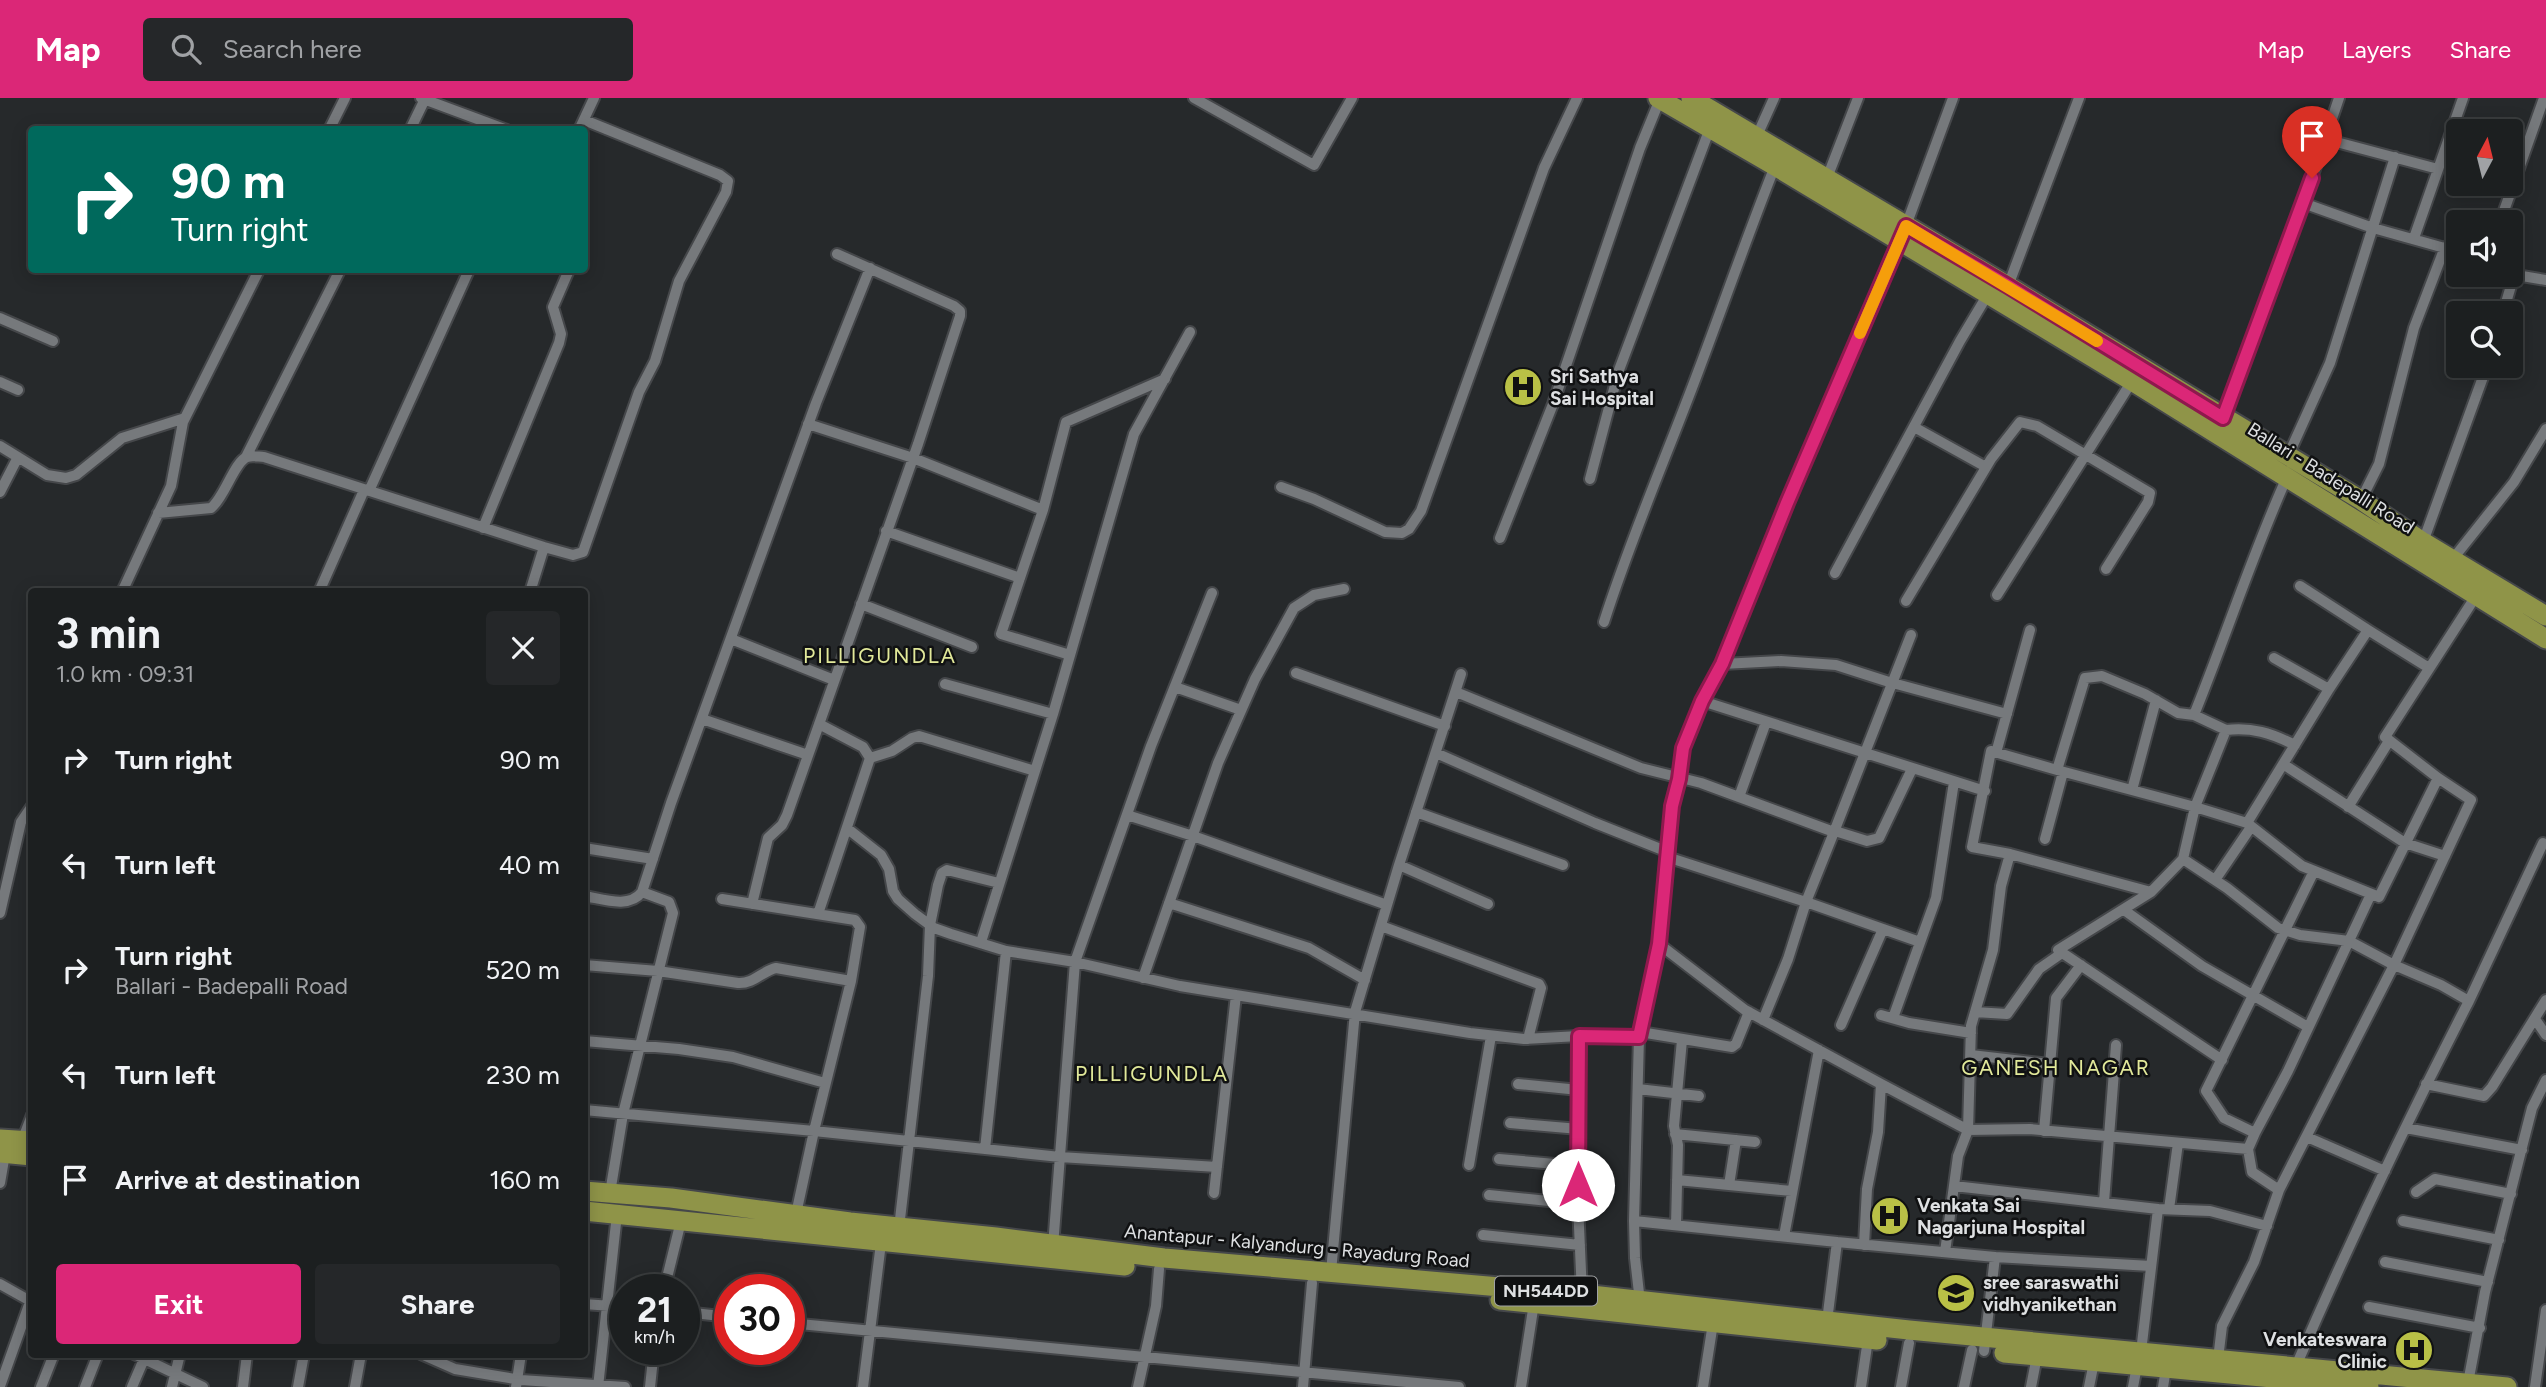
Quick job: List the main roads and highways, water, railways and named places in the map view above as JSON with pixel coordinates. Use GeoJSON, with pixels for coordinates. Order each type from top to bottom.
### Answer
{"type":"FeatureCollection","features":[{"type":"Feature","properties":{"kind":"highway","name":"Ballari - Badepalli Road"},"geometry":{"type":"LineString","coordinates":[[1692,98],[1827,178],[1988,295],[2132,381],[2546,639]]}},
{"type":"Feature","properties":{"kind":"highway","name":"Ballari - Badepalli Road"},"geometry":{"type":"LineString","coordinates":[[1659,99],[1775,166],[2008,286],[2361,500],[2423,542],[2546,616]]}},
{"type":"Feature","properties":{"kind":"highway"},"geometry":{"type":"LineString","coordinates":[[2,1149],[28,1146]]}},
{"type":"Feature","properties":{"kind":"highway","name":"Anantapur - Kalyandurg - Rayadurg Road"},"geometry":{"type":"LineString","coordinates":[[588,1191],[996,1237],[1053,1252],[1159,1269],[1534,1303],[1640,1307],[1827,1321],[2037,1356],[2094,1362],[2139,1359],[2165,1378],[2216,1373]]}},
{"type":"Feature","properties":{"kind":"highway","name":"Anantapur - Kalyandurg - Rayadurg Road"},"geometry":{"type":"LineString","coordinates":[[588,1211],[881,1243],[1164,1258],[1583,1294],[1713,1323],[1909,1343],[2139,1359],[2216,1373],[2468,1383],[2507,1387]]}},
{"type":"Feature","properties":{"kind":"highway","name":"Anantapur - Kalyandurg - Rayadurg Road"},"geometry":{"type":"LineString","coordinates":[[2302,1378],[2369,1387]]}},
{"type":"Feature","properties":{"kind":"place","name":"Sri Sathya Sai Hospital"},"geometry":{"type":"Point","coordinates":[1523,387]}},
{"type":"Feature","properties":{"kind":"place","name":"Venkata Sai Nagarjuna Hospital"},"geometry":{"type":"Point","coordinates":[1890,1216]}},
{"type":"Feature","properties":{"kind":"place","name":"sree saraswathi vidhyanikethan"},"geometry":{"type":"Point","coordinates":[1956,1293]}},
{"type":"Feature","properties":{"kind":"place","name":"Venkateswara Clinic"},"geometry":{"type":"Point","coordinates":[2414,1350]}},
{"type":"Feature","properties":{"kind":"district","name":"PILLIGUNDLA"},"geometry":{"type":"Point","coordinates":[880,655]}},
{"type":"Feature","properties":{"kind":"district","name":"GANESH NAGAR"},"geometry":{"type":"Point","coordinates":[2056,1067]}},
{"type":"Feature","properties":{"kind":"district","name":"PILLIGUNDLA"},"geometry":{"type":"Point","coordinates":[1152,1073]}}]}
